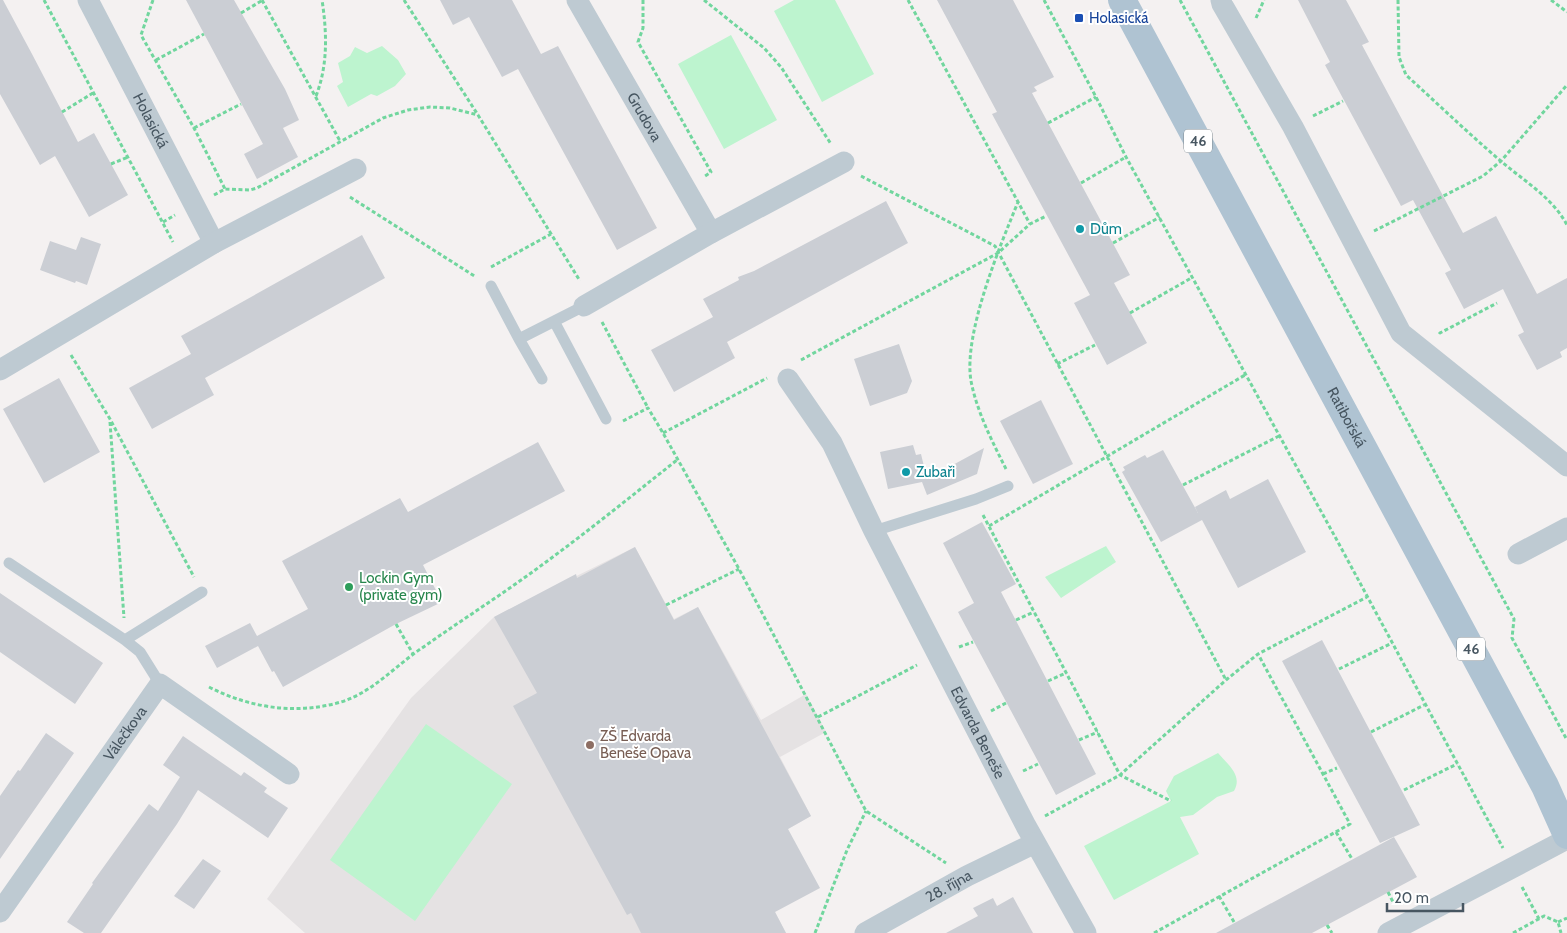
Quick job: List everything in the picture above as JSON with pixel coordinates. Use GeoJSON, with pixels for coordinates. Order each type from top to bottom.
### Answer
{"type":"FeatureCollection","features":[{"type":"Feature","properties":{"kind":"main road","name":"Ratibořská"},"geometry":{"type":"LineString","coordinates":[[1122,0],[1541,777],[1567,835]]}},
{"type":"Feature","properties":{"kind":"street","name":"Holasická"},"geometry":{"type":"LineString","coordinates":[[88,0],[214,242]]}},
{"type":"Feature","properties":{"kind":"street","name":"Grudova"},"geometry":{"type":"LineString","coordinates":[[577,0],[711,233]]}},
{"type":"Feature","properties":{"kind":"street"},"geometry":{"type":"LineString","coordinates":[[1221,0],[1293,128],[1401,333],[1567,466]]}},
{"type":"Feature","properties":{"kind":"street"},"geometry":{"type":"LineString","coordinates":[[588,304],[711,233],[844,162]]}},
{"type":"Feature","properties":{"kind":"street"},"geometry":{"type":"LineString","coordinates":[[0,370],[214,242],[356,169]]}},
{"type":"Feature","properties":{"kind":"street","name":"Edvarda Beneše"},"geometry":{"type":"LineString","coordinates":[[781,377],[832,443],[874,531],[1031,834],[1086,933]]}},
{"type":"Feature","properties":{"kind":"street"},"geometry":{"type":"LineString","coordinates":[[1518,554],[1567,528]]}},
{"type":"Feature","properties":{"kind":"street"},"geometry":{"type":"LineString","coordinates":[[160,684],[289,774]]}},
{"type":"Feature","properties":{"kind":"street","name":"Válečkova"},"geometry":{"type":"LineString","coordinates":[[0,912],[160,684]]}},
{"type":"Feature","properties":{"kind":"street","name":"28. října"},"geometry":{"type":"LineString","coordinates":[[865,933],[967,876],[1031,834]]}},
{"type":"Feature","properties":{"kind":"street"},"geometry":{"type":"LineString","coordinates":[[1388,933],[1567,840]]}},
{"type":"Feature","properties":{"kind":"lane"},"geometry":{"type":"LineString","coordinates":[[491,286],[542,379]]}},
{"type":"Feature","properties":{"kind":"lane"},"geometry":{"type":"LineString","coordinates":[[519,339],[588,304]]}},
{"type":"Feature","properties":{"kind":"lane"},"geometry":{"type":"LineString","coordinates":[[554,321],[606,419]]}},
{"type":"Feature","properties":{"kind":"lane"},"geometry":{"type":"LineString","coordinates":[[874,531],[976,499],[1009,481]]}},
{"type":"Feature","properties":{"kind":"lane"},"geometry":{"type":"LineString","coordinates":[[9,564],[125,640],[140,652],[160,684]]}},
{"type":"Feature","properties":{"kind":"lane"},"geometry":{"type":"LineString","coordinates":[[125,640],[202,592]]}},
{"type":"Feature","properties":{"kind":"path"},"geometry":{"type":"LineString","coordinates":[[44,0],[184,261]]}},
{"type":"Feature","properties":{"kind":"path"},"geometry":{"type":"LineString","coordinates":[[153,0],[140,34],[194,128],[225,188],[250,190],[257,188],[383,118],[408,110],[430,107],[450,108],[478,115]]}},
{"type":"Feature","properties":{"kind":"path"},"geometry":{"type":"LineString","coordinates":[[241,13],[262,0],[340,141]]}},
{"type":"Feature","properties":{"kind":"path"},"geometry":{"type":"LineString","coordinates":[[316,96],[322,80],[326,50],[326,31],[322,0]]}},
{"type":"Feature","properties":{"kind":"path"},"geometry":{"type":"LineString","coordinates":[[404,0],[551,234],[588,304],[739,569],[866,811],[967,876]]}},
{"type":"Feature","properties":{"kind":"path"},"geometry":{"type":"LineString","coordinates":[[643,0],[643,28],[638,42],[711,172],[685,187]]}},
{"type":"Feature","properties":{"kind":"path"},"geometry":{"type":"LineString","coordinates":[[704,0],[764,48],[781,67],[844,162],[860,175],[995,246],[1106,458],[1226,680]]}},
{"type":"Feature","properties":{"kind":"path"},"geometry":{"type":"LineString","coordinates":[[908,0],[1030,224]]}},
{"type":"Feature","properties":{"kind":"path"},"geometry":{"type":"LineString","coordinates":[[1044,0],[1126,157],[1504,850]]}},
{"type":"Feature","properties":{"kind":"path"},"geometry":{"type":"LineString","coordinates":[[1180,0],[1514,619],[1512,638],[1567,740]]}},
{"type":"Feature","properties":{"kind":"path"},"geometry":{"type":"LineString","coordinates":[[1398,0],[1399,57],[1406,75],[1501,161],[1552,203],[1562,214],[1567,225]]}},
{"type":"Feature","properties":{"kind":"path"},"geometry":{"type":"LineString","coordinates":[[1551,0],[1567,12]]}},
{"type":"Feature","properties":{"kind":"path"},"geometry":{"type":"LineString","coordinates":[[156,60],[204,34]]}},
{"type":"Feature","properties":{"kind":"path"},"geometry":{"type":"LineString","coordinates":[[1370,233],[1483,176],[1501,161],[1567,84]]}},
{"type":"Feature","properties":{"kind":"path"},"geometry":{"type":"LineString","coordinates":[[62,112],[93,93]]}},
{"type":"Feature","properties":{"kind":"path"},"geometry":{"type":"LineString","coordinates":[[1048,123],[1096,97]]}},
{"type":"Feature","properties":{"kind":"path"},"geometry":{"type":"LineString","coordinates":[[1293,128],[1343,101]]}},
{"type":"Feature","properties":{"kind":"path"},"geometry":{"type":"LineString","coordinates":[[194,128],[241,104]]}},
{"type":"Feature","properties":{"kind":"path"},"geometry":{"type":"LineString","coordinates":[[111,164],[128,157]]}},
{"type":"Feature","properties":{"kind":"path"},"geometry":{"type":"LineString","coordinates":[[1081,183],[1126,157]]}},
{"type":"Feature","properties":{"kind":"path"},"geometry":{"type":"LineString","coordinates":[[329,184],[491,286]]}},
{"type":"Feature","properties":{"kind":"path"},"geometry":{"type":"LineString","coordinates":[[1009,481],[986,429],[971,380],[970,354],[977,321],[998,252],[1018,202]]}},
{"type":"Feature","properties":{"kind":"path"},"geometry":{"type":"LineString","coordinates":[[799,361],[998,252],[1030,224],[1046,216]]}},
{"type":"Feature","properties":{"kind":"path"},"geometry":{"type":"LineString","coordinates":[[1113,243],[1160,218]]}},
{"type":"Feature","properties":{"kind":"path"},"geometry":{"type":"LineString","coordinates":[[475,276],[551,234]]}},
{"type":"Feature","properties":{"kind":"path"},"geometry":{"type":"LineString","coordinates":[[1130,313],[1193,277]]}},
{"type":"Feature","properties":{"kind":"path"},"geometry":{"type":"LineString","coordinates":[[1433,328],[1440,333],[1497,303]]}},
{"type":"Feature","properties":{"kind":"path"},"geometry":{"type":"LineString","coordinates":[[59,335],[110,419],[202,592]]}},
{"type":"Feature","properties":{"kind":"path"},"geometry":{"type":"LineString","coordinates":[[1057,364],[1095,345]]}},
{"type":"Feature","properties":{"kind":"path"},"geometry":{"type":"LineString","coordinates":[[989,526],[1245,375]]}},
{"type":"Feature","properties":{"kind":"path"},"geometry":{"type":"LineString","coordinates":[[663,433],[781,377]]}},
{"type":"Feature","properties":{"kind":"path"},"geometry":{"type":"LineString","coordinates":[[606,419],[611,428],[648,408]]}},
{"type":"Feature","properties":{"kind":"path"},"geometry":{"type":"LineString","coordinates":[[110,419],[125,640]]}},
{"type":"Feature","properties":{"kind":"path"},"geometry":{"type":"LineString","coordinates":[[1183,485],[1279,436]]}},
{"type":"Feature","properties":{"kind":"path"},"geometry":{"type":"LineString","coordinates":[[204,685],[228,697],[246,703],[278,709],[313,708],[341,702],[368,690],[413,654],[546,563],[677,460]]}},
{"type":"Feature","properties":{"kind":"path"},"geometry":{"type":"LineString","coordinates":[[1020,498],[1024,506]]}},
{"type":"Feature","properties":{"kind":"path"},"geometry":{"type":"LineString","coordinates":[[976,499],[1001,551],[1120,775],[1171,801]]}},
{"type":"Feature","properties":{"kind":"path"},"geometry":{"type":"LineString","coordinates":[[666,605],[739,569]]}},
{"type":"Feature","properties":{"kind":"path"},"geometry":{"type":"LineString","coordinates":[[1031,834],[1120,775],[1226,680],[1258,654],[1367,597]]}},
{"type":"Feature","properties":{"kind":"path"},"geometry":{"type":"LineString","coordinates":[[1016,620],[1034,612]]}},
{"type":"Feature","properties":{"kind":"path"},"geometry":{"type":"LineString","coordinates":[[396,624],[413,654]]}},
{"type":"Feature","properties":{"kind":"path"},"geometry":{"type":"LineString","coordinates":[[818,717],[938,654],[973,642]]}},
{"type":"Feature","properties":{"kind":"path"},"geometry":{"type":"LineString","coordinates":[[1339,669],[1392,643]]}},
{"type":"Feature","properties":{"kind":"path"},"geometry":{"type":"LineString","coordinates":[[1154,933],[1350,824],[1258,654]]}},
{"type":"Feature","properties":{"kind":"path"},"geometry":{"type":"LineString","coordinates":[[1048,681],[1066,673]]}},
{"type":"Feature","properties":{"kind":"path"},"geometry":{"type":"LineString","coordinates":[[1371,732],[1424,705]]}},
{"type":"Feature","properties":{"kind":"path"},"geometry":{"type":"LineString","coordinates":[[1079,740],[1098,732]]}},
{"type":"Feature","properties":{"kind":"path"},"geometry":{"type":"LineString","coordinates":[[1404,790],[1457,764]]}},
{"type":"Feature","properties":{"kind":"path"},"geometry":{"type":"LineString","coordinates":[[1323,774],[1337,768]]}},
{"type":"Feature","properties":{"kind":"path"},"geometry":{"type":"LineString","coordinates":[[816,933],[847,850],[866,811]]}},
{"type":"Feature","properties":{"kind":"path"},"geometry":{"type":"LineString","coordinates":[[1336,832],[1352,859]]}},
{"type":"Feature","properties":{"kind":"path"},"geometry":{"type":"LineString","coordinates":[[1219,896],[1234,922]]}},
{"type":"Feature","properties":{"kind":"path"},"geometry":{"type":"LineString","coordinates":[[1513,933],[1544,916],[1558,922],[1567,918]]}},
{"type":"Feature","properties":{"kind":"path"},"geometry":{"type":"LineString","coordinates":[[1558,922],[1561,933]]}},
{"type":"Feature","properties":{"kind":"path"},"geometry":{"type":"LineString","coordinates":[[1327,925],[1332,933]]}},
{"type":"Feature","properties":{"kind":"shaded area","name":"ZŠ Edvarda Beneše Opava"},"geometry":{"type":"Polygon","coordinates":[[[635,547],[674,619],[698,607],[761,720],[806,694],[826,732],[780,757],[811,816],[788,829],[775,912],[786,933],[305,933],[267,899],[411,698],[494,617],[635,547]]]}},
{"type":"Feature","properties":{"kind":"green space"},"geometry":{"type":"Polygon","coordinates":[[[794,0],[835,0],[874,74],[822,102],[774,11],[794,0]]]}},
{"type":"Feature","properties":{"kind":"green space"},"geometry":{"type":"Polygon","coordinates":[[[731,35],[777,120],[724,149],[678,64],[731,35]]]}},
{"type":"Feature","properties":{"kind":"green space"},"geometry":{"type":"Polygon","coordinates":[[[382,46],[398,60],[406,74],[395,86],[377,96],[371,94],[348,107],[337,86],[343,82],[338,63],[350,56],[355,47],[367,53],[382,46]]]}},
{"type":"Feature","properties":{"kind":"green space"},"geometry":{"type":"Polygon","coordinates":[[[1106,546],[1116,562],[1061,598],[1045,577],[1106,546]]]}},
{"type":"Feature","properties":{"kind":"green space"},"geometry":{"type":"Polygon","coordinates":[[[426,724],[512,784],[415,921],[330,860],[426,724]]]}},
{"type":"Feature","properties":{"kind":"green space"},"geometry":{"type":"Polygon","coordinates":[[[1218,753],[1236,775],[1237,780],[1234,791],[1217,797],[1193,815],[1180,817],[1199,854],[1114,900],[1084,846],[1171,801],[1166,791],[1174,776],[1218,753]]]}},
{"type":"Feature","properties":{"kind":"building"},"geometry":{"type":"Polygon","coordinates":[[[0,0],[3,0],[78,142],[94,133],[128,195],[89,217],[55,156],[40,165],[0,94],[0,0]]]}},
{"type":"Feature","properties":{"kind":"building"},"geometry":{"type":"Polygon","coordinates":[[[186,0],[234,0],[285,89],[299,120],[283,128],[298,157],[257,179],[244,154],[263,144],[186,0]]]}},
{"type":"Feature","properties":{"kind":"building"},"geometry":{"type":"Polygon","coordinates":[[[440,0],[512,0],[541,54],[558,46],[657,228],[617,250],[518,69],[502,77],[469,17],[453,25],[440,0]]]}},
{"type":"Feature","properties":{"kind":"building"},"geometry":{"type":"Polygon","coordinates":[[[937,0],[1013,0],[1054,77],[1034,87],[1037,91],[1032,93],[1130,275],[1114,283],[1147,343],[1107,365],[1074,303],[1090,295],[992,114],[997,112],[937,0]]]}},
{"type":"Feature","properties":{"kind":"building"},"geometry":{"type":"Polygon","coordinates":[[[1298,0],[1346,0],[1369,42],[1362,45],[1463,233],[1496,216],[1537,294],[1567,278],[1567,348],[1560,352],[1562,357],[1537,370],[1518,335],[1524,332],[1503,289],[1464,309],[1445,273],[1451,270],[1413,200],[1401,206],[1325,65],[1330,62],[1298,0]]]}},
{"type":"Feature","properties":{"kind":"building"},"geometry":{"type":"Polygon","coordinates":[[[886,201],[908,243],[727,342],[735,358],[674,392],[651,350],[713,317],[703,299],[739,280],[738,277],[754,271],[886,201]]]}},
{"type":"Feature","properties":{"kind":"building"},"geometry":{"type":"Polygon","coordinates":[[[362,235],[385,278],[205,378],[214,395],[152,429],[129,388],[191,354],[181,336],[362,235]]]}},
{"type":"Feature","properties":{"kind":"building"},"geometry":{"type":"Polygon","coordinates":[[[81,237],[101,244],[87,285],[76,281],[75,283],[40,270],[50,241],[76,250],[81,237]]]}},
{"type":"Feature","properties":{"kind":"building"},"geometry":{"type":"Polygon","coordinates":[[[899,344],[912,381],[907,393],[870,406],[854,359],[899,344]]]}},
{"type":"Feature","properties":{"kind":"building"},"geometry":{"type":"Polygon","coordinates":[[[59,378],[100,452],[44,483],[3,409],[59,378]]]}},
{"type":"Feature","properties":{"kind":"building"},"geometry":{"type":"Polygon","coordinates":[[[1041,400],[1073,464],[1033,484],[1000,421],[1041,400]]]}},
{"type":"Feature","properties":{"kind":"building"},"geometry":{"type":"Polygon","coordinates":[[[538,442],[565,491],[423,565],[442,602],[396,624],[283,687],[274,671],[272,672],[258,646],[217,668],[205,646],[250,623],[257,636],[308,609],[282,561],[400,498],[408,512],[538,442]]]}},
{"type":"Feature","properties":{"kind":"building"},"geometry":{"type":"Polygon","coordinates":[[[913,445],[916,455],[921,454],[927,479],[984,448],[977,474],[927,495],[922,482],[888,489],[880,452],[913,445]]]}},
{"type":"Feature","properties":{"kind":"building"},"geometry":{"type":"Polygon","coordinates":[[[1163,450],[1198,513],[1195,507],[1226,490],[1230,499],[1268,479],[1306,552],[1238,588],[1202,520],[1161,542],[1122,472],[1125,470],[1123,467],[1145,455],[1147,458],[1163,450]]]}},
{"type":"Feature","properties":{"kind":"building"},"geometry":{"type":"Polygon","coordinates":[[[982,522],[1016,584],[1001,592],[1096,774],[1056,795],[958,612],[974,603],[943,543],[982,522]]]}},
{"type":"Feature","properties":{"kind":"building"},"geometry":{"type":"Polygon","coordinates":[[[635,547],[674,620],[698,607],[811,816],[788,829],[820,888],[775,912],[786,933],[641,933],[631,913],[627,915],[513,706],[537,693],[494,617],[576,574],[577,578],[635,547]]]}},
{"type":"Feature","properties":{"kind":"building"},"geometry":{"type":"Polygon","coordinates":[[[0,593],[103,663],[75,704],[0,652],[0,593]]]}},
{"type":"Feature","properties":{"kind":"building"},"geometry":{"type":"Polygon","coordinates":[[[1322,640],[1420,825],[1380,843],[1282,661],[1322,640]]]}},
{"type":"Feature","properties":{"kind":"building"},"geometry":{"type":"Polygon","coordinates":[[[46,733],[74,753],[0,859],[0,796],[46,733]]]}},
{"type":"Feature","properties":{"kind":"building"},"geometry":{"type":"Polygon","coordinates":[[[183,736],[241,776],[244,772],[267,788],[264,792],[288,808],[268,838],[198,790],[177,824],[101,933],[84,933],[67,922],[92,883],[149,804],[158,811],[180,777],[163,765],[183,736]]]}},
{"type":"Feature","properties":{"kind":"building"},"geometry":{"type":"Polygon","coordinates":[[[1394,837],[1417,877],[1312,933],[1216,933],[1394,837]]]}},
{"type":"Feature","properties":{"kind":"building"},"geometry":{"type":"Polygon","coordinates":[[[203,859],[221,871],[194,909],[174,896],[203,859]]]}},
{"type":"Feature","properties":{"kind":"building"},"geometry":{"type":"Polygon","coordinates":[[[1013,897],[1033,933],[946,933],[978,916],[973,908],[993,898],[997,906],[1013,897]]]}},
{"type":"Feature","properties":{"kind":"place","name":"Holasická"},"geometry":{"type":"Point","coordinates":[1079,18]}},
{"type":"Feature","properties":{"kind":"place","name":"Dům"},"geometry":{"type":"Point","coordinates":[1080,229]}},
{"type":"Feature","properties":{"kind":"place","name":"Zubaři"},"geometry":{"type":"Point","coordinates":[906,472]}},
{"type":"Feature","properties":{"kind":"place","name":"Lockin Gym (private gym)"},"geometry":{"type":"Point","coordinates":[349,587]}},
{"type":"Feature","properties":{"kind":"place","name":"ZŠ Edvarda Beneše Opava"},"geometry":{"type":"Point","coordinates":[590,745]}}]}
